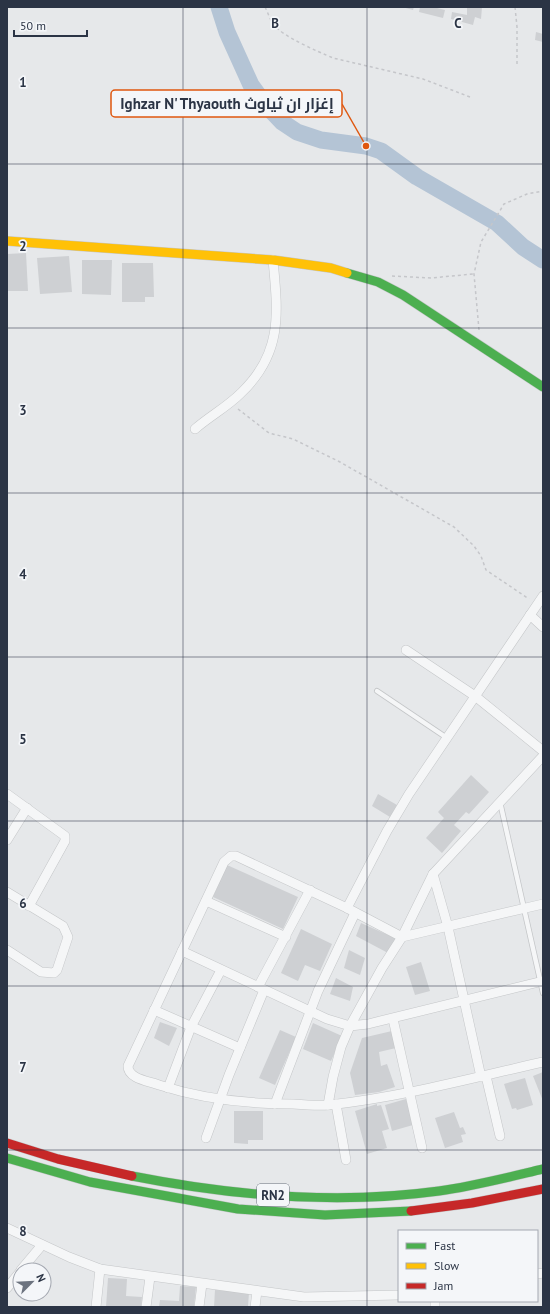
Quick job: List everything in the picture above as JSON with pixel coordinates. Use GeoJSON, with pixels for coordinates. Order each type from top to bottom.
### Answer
{"type":"FeatureCollection","features":[{"type":"Feature","properties":{"kind":"main road"},"geometry":{"type":"LineString","coordinates":[[7,241],[274,260],[331,268],[378,282],[403,294],[543,387]]}},
{"type":"Feature","properties":{"kind":"main road","name":"RN2"},"geometry":{"type":"LineString","coordinates":[[7,1143],[54,1158],[167,1184],[292,1197],[359,1197],[439,1191],[543,1169]]}},
{"type":"Feature","properties":{"kind":"main road","name":"RN2"},"geometry":{"type":"LineString","coordinates":[[7,1158],[59,1175],[100,1185],[198,1204],[252,1211],[351,1213],[424,1210],[471,1205],[543,1190]]}},
{"type":"Feature","properties":{"kind":"street"},"geometry":{"type":"LineString","coordinates":[[195,429],[231,402],[262,370],[272,348],[276,327],[277,306],[274,260]]}},
{"type":"Feature","properties":{"kind":"street"},"geometry":{"type":"LineString","coordinates":[[275,1104],[310,1011],[351,910],[387,830],[409,794],[543,596]]}},
{"type":"Feature","properties":{"kind":"street"},"geometry":{"type":"LineString","coordinates":[[530,615],[543,627]]}},
{"type":"Feature","properties":{"kind":"street"},"geometry":{"type":"LineString","coordinates":[[406,650],[475,696],[543,751]]}},
{"type":"Feature","properties":{"kind":"street"},"geometry":{"type":"LineString","coordinates":[[346,1160],[332,1104],[333,1077],[341,1047],[350,1026],[382,968],[402,938],[433,874],[543,756]]}},
{"type":"Feature","properties":{"kind":"street"},"geometry":{"type":"LineString","coordinates":[[7,794],[65,836],[65,841],[29,906]]}},
{"type":"Feature","properties":{"kind":"street"},"geometry":{"type":"LineString","coordinates":[[7,840],[27,808]]}},
{"type":"Feature","properties":{"kind":"street"},"geometry":{"type":"LineString","coordinates":[[543,904],[402,938],[351,910],[310,890],[236,856],[231,856],[224,862],[128,1066],[128,1070],[133,1076],[168,1088],[221,1100],[275,1104],[332,1104],[410,1092],[543,1062]]}},
{"type":"Feature","properties":{"kind":"street"},"geometry":{"type":"LineString","coordinates":[[433,874],[448,927],[483,1076],[500,1136]]}},
{"type":"Feature","properties":{"kind":"street"},"geometry":{"type":"LineString","coordinates":[[206,1138],[261,988],[310,890]]}},
{"type":"Feature","properties":{"kind":"street"},"geometry":{"type":"LineString","coordinates":[[7,892],[63,926],[68,936],[57,970],[49,974],[41,972],[7,950]]}},
{"type":"Feature","properties":{"kind":"street"},"geometry":{"type":"LineString","coordinates":[[206,901],[286,937]]}},
{"type":"Feature","properties":{"kind":"street"},"geometry":{"type":"LineString","coordinates":[[182,951],[338,1024],[350,1026],[393,1019],[541,982]]}},
{"type":"Feature","properties":{"kind":"street"},"geometry":{"type":"LineString","coordinates":[[168,1088],[191,1027],[221,970]]}},
{"type":"Feature","properties":{"kind":"street"},"geometry":{"type":"LineString","coordinates":[[154,1010],[240,1048]]}},
{"type":"Feature","properties":{"kind":"street"},"geometry":{"type":"LineString","coordinates":[[393,1019],[422,1148]]}},
{"type":"Feature","properties":{"kind":"street"},"geometry":{"type":"LineString","coordinates":[[7,1228],[42,1245],[100,1269],[202,1284],[349,1302],[398,1295]]}},
{"type":"Feature","properties":{"kind":"street"},"geometry":{"type":"LineString","coordinates":[[28,1262],[42,1245]]}},
{"type":"Feature","properties":{"kind":"street"},"geometry":{"type":"LineString","coordinates":[[96,1307],[100,1269]]}},
{"type":"Feature","properties":{"kind":"street"},"geometry":{"type":"LineString","coordinates":[[146,1307],[150,1277]]}},
{"type":"Feature","properties":{"kind":"street"},"geometry":{"type":"LineString","coordinates":[[199,1307],[202,1284]]}},
{"type":"Feature","properties":{"kind":"street"},"geometry":{"type":"LineString","coordinates":[[255,1307],[257,1291]]}},
{"type":"Feature","properties":{"kind":"lane"},"geometry":{"type":"LineString","coordinates":[[377,691],[447,738]]}},
{"type":"Feature","properties":{"kind":"lane"},"geometry":{"type":"LineString","coordinates":[[500,802],[543,994]]}},
{"type":"Feature","properties":{"kind":"path"},"geometry":{"type":"LineString","coordinates":[[265,7],[274,24],[280,31],[323,54],[333,58],[423,79],[470,97]]}},
{"type":"Feature","properties":{"kind":"path"},"geometry":{"type":"LineString","coordinates":[[515,7],[517,27],[517,64]]}},
{"type":"Feature","properties":{"kind":"path"},"geometry":{"type":"LineString","coordinates":[[479,345],[479,323],[474,274],[481,242],[498,210],[504,204],[515,198],[543,191]]}},
{"type":"Feature","properties":{"kind":"path"},"geometry":{"type":"LineString","coordinates":[[392,276],[431,278],[474,274]]}},
{"type":"Feature","properties":{"kind":"path"},"geometry":{"type":"LineString","coordinates":[[231,402],[269,433],[292,439],[340,462],[454,527],[482,556],[486,570],[538,604]]}},
{"type":"Feature","properties":{"kind":"building"},"geometry":{"type":"Polygon","coordinates":[[[402,7],[414,7],[413,10],[402,7]]]}},
{"type":"Feature","properties":{"kind":"building"},"geometry":{"type":"Polygon","coordinates":[[[420,7],[433,7],[445,10],[443,18],[419,12],[420,7]]]}},
{"type":"Feature","properties":{"kind":"building"},"geometry":{"type":"Polygon","coordinates":[[[467,7],[482,7],[481,19],[475,17],[473,25],[451,19],[452,12],[467,15],[467,7]]]}},
{"type":"Feature","properties":{"kind":"building"},"geometry":{"type":"Polygon","coordinates":[[[536,32],[543,34],[543,42],[535,40],[536,32]]]}},
{"type":"Feature","properties":{"kind":"building"},"geometry":{"type":"Polygon","coordinates":[[[26,253],[28,291],[7,291],[7,254],[26,253]]]}},
{"type":"Feature","properties":{"kind":"building"},"geometry":{"type":"Polygon","coordinates":[[[69,256],[72,292],[40,294],[37,258],[69,256]]]}},
{"type":"Feature","properties":{"kind":"building"},"geometry":{"type":"Polygon","coordinates":[[[82,260],[112,260],[111,295],[82,294],[82,260]]]}},
{"type":"Feature","properties":{"kind":"building"},"geometry":{"type":"Polygon","coordinates":[[[122,263],[153,263],[154,297],[145,297],[145,302],[122,302],[122,263]]]}},
{"type":"Feature","properties":{"kind":"building"},"geometry":{"type":"Polygon","coordinates":[[[471,775],[489,792],[469,814],[466,812],[454,825],[461,831],[442,853],[426,838],[444,818],[438,812],[471,775]]]}},
{"type":"Feature","properties":{"kind":"building"},"geometry":{"type":"Polygon","coordinates":[[[378,794],[397,805],[390,817],[372,806],[378,794]]]}},
{"type":"Feature","properties":{"kind":"building"},"geometry":{"type":"Polygon","coordinates":[[[227,865],[298,897],[283,929],[213,897],[227,865]]]}},
{"type":"Feature","properties":{"kind":"building"},"geometry":{"type":"Polygon","coordinates":[[[361,923],[397,939],[388,953],[356,936],[361,923]]]}},
{"type":"Feature","properties":{"kind":"building"},"geometry":{"type":"Polygon","coordinates":[[[301,929],[332,944],[320,971],[305,965],[298,981],[281,973],[301,929]]]}},
{"type":"Feature","properties":{"kind":"building"},"geometry":{"type":"Polygon","coordinates":[[[349,950],[365,958],[360,975],[344,968],[349,950]]]}},
{"type":"Feature","properties":{"kind":"building"},"geometry":{"type":"Polygon","coordinates":[[[421,962],[430,991],[415,995],[406,967],[421,962]]]}},
{"type":"Feature","properties":{"kind":"building"},"geometry":{"type":"Polygon","coordinates":[[[336,978],[353,987],[350,1001],[330,994],[336,978]]]}},
{"type":"Feature","properties":{"kind":"building"},"geometry":{"type":"Polygon","coordinates":[[[160,1022],[177,1028],[169,1046],[154,1038],[160,1022]]]}},
{"type":"Feature","properties":{"kind":"building"},"geometry":{"type":"Polygon","coordinates":[[[313,1023],[342,1036],[331,1061],[303,1049],[313,1023]]]}},
{"type":"Feature","properties":{"kind":"building"},"geometry":{"type":"Polygon","coordinates":[[[280,1030],[296,1037],[275,1085],[259,1078],[280,1030]]]}},
{"type":"Feature","properties":{"kind":"building"},"geometry":{"type":"Polygon","coordinates":[[[392,1031],[396,1048],[379,1052],[381,1066],[387,1064],[395,1087],[379,1092],[355,1095],[350,1073],[362,1038],[392,1031]]]}},
{"type":"Feature","properties":{"kind":"building"},"geometry":{"type":"Polygon","coordinates":[[[543,1072],[543,1101],[533,1076],[543,1072]]]}},
{"type":"Feature","properties":{"kind":"building"},"geometry":{"type":"Polygon","coordinates":[[[525,1078],[533,1105],[517,1110],[516,1108],[512,1109],[504,1084],[525,1078]]]}},
{"type":"Feature","properties":{"kind":"building"},"geometry":{"type":"Polygon","coordinates":[[[406,1099],[413,1125],[392,1131],[385,1105],[406,1099]]]}},
{"type":"Feature","properties":{"kind":"building"},"geometry":{"type":"Polygon","coordinates":[[[377,1104],[377,1106],[381,1105],[389,1129],[382,1131],[387,1148],[367,1154],[355,1111],[377,1104]]]}},
{"type":"Feature","properties":{"kind":"building"},"geometry":{"type":"Polygon","coordinates":[[[234,1111],[263,1111],[263,1140],[248,1140],[248,1144],[234,1143],[234,1111]]]}},
{"type":"Feature","properties":{"kind":"building"},"geometry":{"type":"Polygon","coordinates":[[[454,1112],[460,1128],[463,1127],[466,1134],[461,1135],[463,1142],[445,1148],[435,1118],[454,1112]]]}},
{"type":"Feature","properties":{"kind":"building"},"geometry":{"type":"Polygon","coordinates":[[[108,1278],[127,1279],[126,1296],[142,1297],[141,1307],[106,1307],[108,1278]]]}},
{"type":"Feature","properties":{"kind":"building"},"geometry":{"type":"Polygon","coordinates":[[[180,1286],[196,1287],[194,1307],[159,1307],[160,1300],[179,1301],[180,1286]]]}},
{"type":"Feature","properties":{"kind":"building"},"geometry":{"type":"Polygon","coordinates":[[[215,1290],[249,1292],[248,1307],[214,1307],[215,1290]]]}},
{"type":"Feature","properties":{"kind":"waterway"},"geometry":{"type":"LineString","coordinates":[[219,7],[227,32],[251,85],[264,103],[282,122],[297,132],[321,140],[366,146],[381,151],[417,177],[497,223],[523,247],[543,260]]}},
{"type":"Feature","properties":{"kind":"traffic: fast"},"geometry":{"type":"LineString","coordinates":[[347,273],[378,282],[403,295],[543,387]]}},
{"type":"Feature","properties":{"kind":"traffic: fast"},"geometry":{"type":"LineString","coordinates":[[7,1158],[90,1182],[238,1209],[325,1215],[411,1211]]}},
{"type":"Feature","properties":{"kind":"traffic: fast"},"geometry":{"type":"LineString","coordinates":[[132,1176],[208,1189],[324,1198],[401,1195],[439,1191],[543,1169]]}},
{"type":"Feature","properties":{"kind":"traffic: slow"},"geometry":{"type":"LineString","coordinates":[[7,241],[273,260],[331,268],[347,273]]}},
{"type":"Feature","properties":{"kind":"traffic: jam"},"geometry":{"type":"LineString","coordinates":[[7,1143],[58,1159],[132,1176]]}},
{"type":"Feature","properties":{"kind":"traffic: jam"},"geometry":{"type":"LineString","coordinates":[[411,1211],[472,1203],[543,1189]]}},
{"type":"Feature","properties":{"kind":"place","name":"Ighzar N' Thyaouth إغزار ان ثياوث"},"geometry":{"type":"Point","coordinates":[366,146]}}]}
